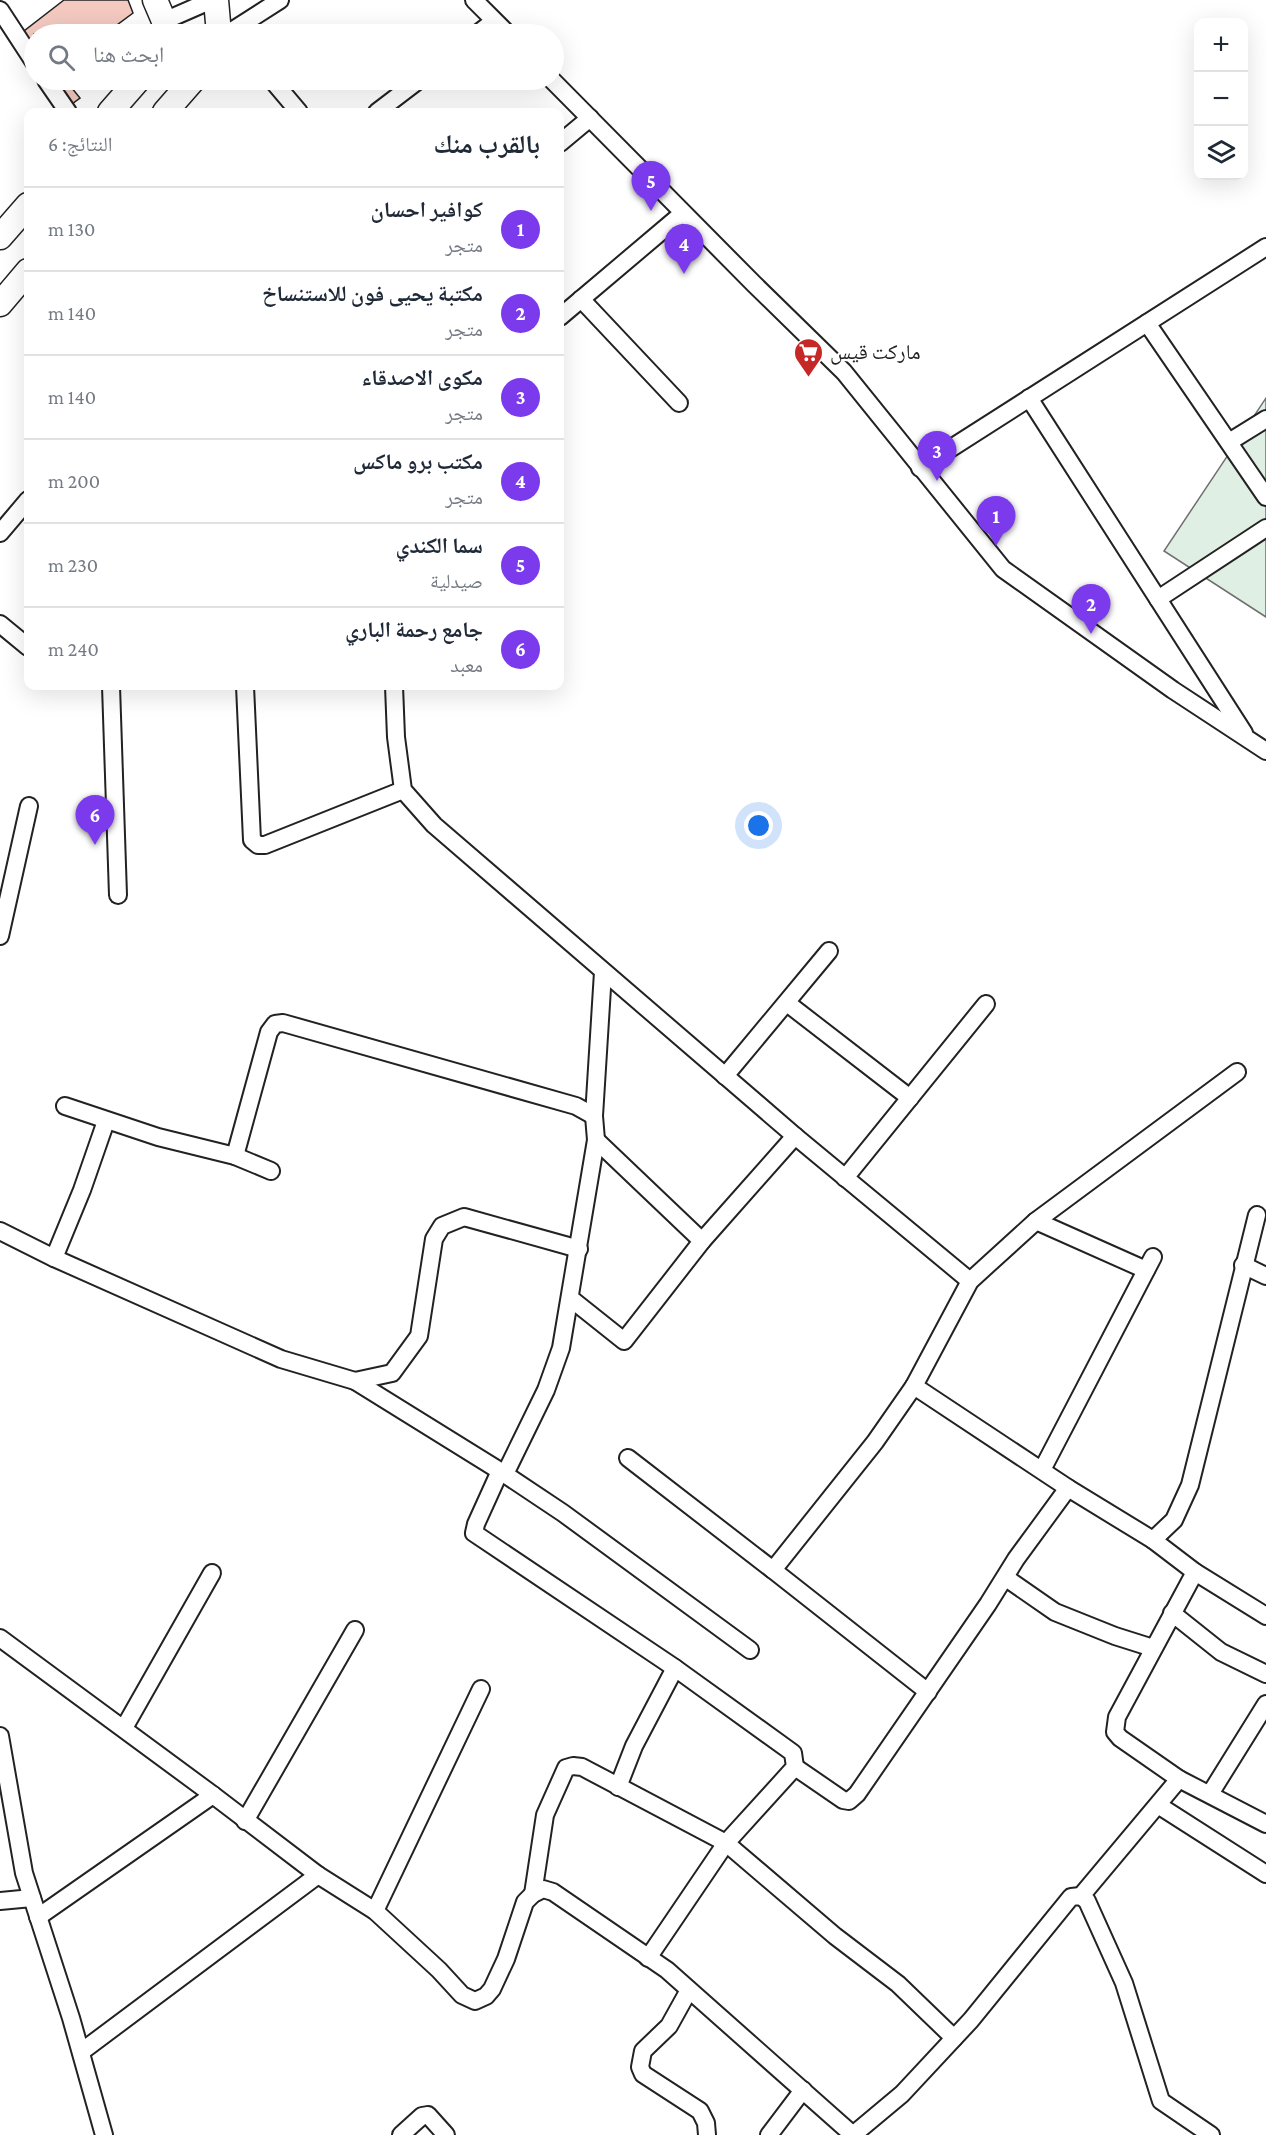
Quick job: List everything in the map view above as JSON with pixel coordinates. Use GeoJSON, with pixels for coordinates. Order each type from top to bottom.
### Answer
{"type":"FeatureCollection","features":[{"type":"Feature","properties":{"kind":"main road"},"geometry":{"type":"LineString","coordinates":[[214,0],[223,24]]}},
{"type":"Feature","properties":{"kind":"main road"},"geometry":{"type":"LineString","coordinates":[[114,108],[129,90]]}},
{"type":"Feature","properties":{"kind":"main road"},"geometry":{"type":"LineString","coordinates":[[168,108],[184,90]]}},
{"type":"Feature","properties":{"kind":"main road"},"geometry":{"type":"LineString","coordinates":[[0,237],[24,210]]}},
{"type":"Feature","properties":{"kind":"main road"},"geometry":{"type":"LineString","coordinates":[[0,304],[24,276]]}},
{"type":"Feature","properties":{"kind":"street"},"geometry":{"type":"LineString","coordinates":[[164,24],[214,0]]}},
{"type":"Feature","properties":{"kind":"street"},"geometry":{"type":"LineString","coordinates":[[243,24],[280,0]]}},
{"type":"Feature","properties":{"kind":"street"},"geometry":{"type":"LineString","coordinates":[[474,0],[498,24]]}},
{"type":"Feature","properties":{"kind":"street"},"geometry":{"type":"LineString","coordinates":[[0,10],[24,47]]}},
{"type":"Feature","properties":{"kind":"street"},"geometry":{"type":"LineString","coordinates":[[491,24],[495,21]]}},
{"type":"Feature","properties":{"kind":"street"},"geometry":{"type":"LineString","coordinates":[[53,90],[65,108]]}},
{"type":"Feature","properties":{"kind":"street"},"geometry":{"type":"LineString","coordinates":[[280,90],[296,108]]}},
{"type":"Feature","properties":{"kind":"street"},"geometry":{"type":"LineString","coordinates":[[382,108],[406,90]]}},
{"type":"Feature","properties":{"kind":"street"},"geometry":{"type":"LineString","coordinates":[[562,90],[844,372],[1003,569],[1173,690],[1266,751]]}},
{"type":"Feature","properties":{"kind":"street"},"geometry":{"type":"LineString","coordinates":[[564,140],[590,118]]}},
{"type":"Feature","properties":{"kind":"street"},"geometry":{"type":"LineString","coordinates":[[564,314],[683,213]]}},
{"type":"Feature","properties":{"kind":"street"},"geometry":{"type":"LineString","coordinates":[[920,468],[1266,247]]}},
{"type":"Feature","properties":{"kind":"street"},"geometry":{"type":"LineString","coordinates":[[581,299],[679,403]]}},
{"type":"Feature","properties":{"kind":"street"},"geometry":{"type":"LineString","coordinates":[[1147,323],[1266,497]]}},
{"type":"Feature","properties":{"kind":"street"},"geometry":{"type":"LineString","coordinates":[[1029,398],[1247,739]]}},
{"type":"Feature","properties":{"kind":"street"},"geometry":{"type":"LineString","coordinates":[[1229,442],[1266,419]]}},
{"type":"Feature","properties":{"kind":"street"},"geometry":{"type":"LineString","coordinates":[[0,533],[24,506]]}},
{"type":"Feature","properties":{"kind":"street"},"geometry":{"type":"LineString","coordinates":[[1158,599],[1266,528]]}},
{"type":"Feature","properties":{"kind":"street"},"geometry":{"type":"LineString","coordinates":[[0,624],[24,644]]}},
{"type":"Feature","properties":{"kind":"street"},"geometry":{"type":"LineString","coordinates":[[111,690],[118,895]]}},
{"type":"Feature","properties":{"kind":"street"},"geometry":{"type":"LineString","coordinates":[[245,690],[252,840],[258,845],[265,845],[403,789]]}},
{"type":"Feature","properties":{"kind":"street"},"geometry":{"type":"LineString","coordinates":[[394,690],[396,737],[403,789],[434,825],[795,1136],[970,1281]]}},
{"type":"Feature","properties":{"kind":"street"},"geometry":{"type":"LineString","coordinates":[[0,936],[29,806]]}},
{"type":"Feature","properties":{"kind":"street"},"geometry":{"type":"LineString","coordinates":[[725,1076],[829,951]]}},
{"type":"Feature","properties":{"kind":"street"},"geometry":{"type":"LineString","coordinates":[[603,972],[594,1116],[596,1140],[561,1348],[546,1390],[502,1472],[476,1524],[474,1533],[675,1668],[793,1753],[795,1767],[843,1800],[849,1801],[857,1794],[1006,1578],[1016,1558],[1068,1488]]}},
{"type":"Feature","properties":{"kind":"street"},"geometry":{"type":"LineString","coordinates":[[787,1002],[910,1098]]}},
{"type":"Feature","properties":{"kind":"street"},"geometry":{"type":"LineString","coordinates":[[845,1178],[986,1004]]}},
{"type":"Feature","properties":{"kind":"street"},"geometry":{"type":"LineString","coordinates":[[235,1156],[269,1032],[275,1024],[283,1023],[576,1106],[594,1116]]}},
{"type":"Feature","properties":{"kind":"street"},"geometry":{"type":"LineString","coordinates":[[773,1570],[875,1442],[914,1386],[970,1281],[1036,1221],[1237,1072]]}},
{"type":"Feature","properties":{"kind":"street"},"geometry":{"type":"LineString","coordinates":[[65,1106],[158,1137],[235,1156],[272,1171]]}},
{"type":"Feature","properties":{"kind":"street"},"geometry":{"type":"LineString","coordinates":[[54,1258],[82,1190],[106,1121]]}},
{"type":"Feature","properties":{"kind":"street"},"geometry":{"type":"LineString","coordinates":[[570,1298],[624,1341],[702,1241],[795,1136]]}},
{"type":"Feature","properties":{"kind":"street"},"geometry":{"type":"LineString","coordinates":[[596,1140],[702,1241]]}},
{"type":"Feature","properties":{"kind":"street"},"geometry":{"type":"LineString","coordinates":[[1153,1540],[1174,1520],[1191,1485],[1257,1215]]}},
{"type":"Feature","properties":{"kind":"street"},"geometry":{"type":"LineString","coordinates":[[355,1382],[392,1373],[407,1356],[419,1336],[434,1239],[442,1226],[464,1217],[579,1249]]}},
{"type":"Feature","properties":{"kind":"street"},"geometry":{"type":"LineString","coordinates":[[1036,1221],[1150,1264],[1042,1470]]}},
{"type":"Feature","properties":{"kind":"street"},"geometry":{"type":"LineString","coordinates":[[0,1231],[54,1258],[281,1359],[355,1382],[502,1472],[564,1513],[750,1650]]}},
{"type":"Feature","properties":{"kind":"street"},"geometry":{"type":"LineString","coordinates":[[1243,1265],[1266,1276]]}},
{"type":"Feature","properties":{"kind":"street"},"geometry":{"type":"LineString","coordinates":[[914,1386],[1068,1488],[1153,1540],[1195,1572],[1266,1616]]}},
{"type":"Feature","properties":{"kind":"street"},"geometry":{"type":"LineString","coordinates":[[628,1458],[928,1692]]}},
{"type":"Feature","properties":{"kind":"street"},"geometry":{"type":"LineString","coordinates":[[1195,1572],[1117,1717],[1115,1732],[1120,1738],[1179,1779],[1266,1824]]}},
{"type":"Feature","properties":{"kind":"street"},"geometry":{"type":"LineString","coordinates":[[124,1728],[212,1573]]}},
{"type":"Feature","properties":{"kind":"street"},"geometry":{"type":"LineString","coordinates":[[1006,1578],[1055,1612],[1115,1636],[1154,1648]]}},
{"type":"Feature","properties":{"kind":"street"},"geometry":{"type":"LineString","coordinates":[[1172,1613],[1221,1652],[1266,1674]]}},
{"type":"Feature","properties":{"kind":"street"},"geometry":{"type":"LineString","coordinates":[[245,1821],[355,1629]]}},
{"type":"Feature","properties":{"kind":"street"},"geometry":{"type":"LineString","coordinates":[[0,1638],[124,1728],[318,1875],[375,1911],[439,1970],[462,1995],[475,2001],[486,1996],[507,1959],[525,1902],[533,1894],[543,1889],[553,1892],[667,1970],[853,2135],[902,2094],[954,2038],[1071,1897],[1081,1896],[1179,1779]]}},
{"type":"Feature","properties":{"kind":"street"},"geometry":{"type":"LineString","coordinates":[[618,1787],[634,1746],[675,1668]]}},
{"type":"Feature","properties":{"kind":"street"},"geometry":{"type":"LineString","coordinates":[[375,1911],[481,1689]]}},
{"type":"Feature","properties":{"kind":"street"},"geometry":{"type":"LineString","coordinates":[[1210,1794],[1266,1704]]}},
{"type":"Feature","properties":{"kind":"street"},"geometry":{"type":"LineString","coordinates":[[0,1736],[2,1764],[24,1873],[81,2052],[104,2135]]}},
{"type":"Feature","properties":{"kind":"street"},"geometry":{"type":"LineString","coordinates":[[533,1894],[545,1815],[566,1768],[582,1767],[726,1843],[835,1936],[898,1984],[954,2038]]}},
{"type":"Feature","properties":{"kind":"street"},"geometry":{"type":"LineString","coordinates":[[648,1958],[726,1843],[795,1767]]}},
{"type":"Feature","properties":{"kind":"street"},"geometry":{"type":"LineString","coordinates":[[38,1917],[213,1795]]}},
{"type":"Feature","properties":{"kind":"street"},"geometry":{"type":"LineString","coordinates":[[1158,1805],[1266,1874]]}},
{"type":"Feature","properties":{"kind":"street"},"geometry":{"type":"LineString","coordinates":[[81,2052],[318,1875]]}},
{"type":"Feature","properties":{"kind":"street"},"geometry":{"type":"LineString","coordinates":[[1081,1896],[1090,1906],[1124,1983],[1161,2101],[1211,2135]]}},
{"type":"Feature","properties":{"kind":"street"},"geometry":{"type":"LineString","coordinates":[[0,1901],[32,1898]]}},
{"type":"Feature","properties":{"kind":"street"},"geometry":{"type":"LineString","coordinates":[[689,1990],[669,2026],[643,2051],[640,2067],[643,2074],[700,2111],[706,2123],[707,2135]]}},
{"type":"Feature","properties":{"kind":"street"},"geometry":{"type":"LineString","coordinates":[[769,2135],[802,2090]]}},
{"type":"Feature","properties":{"kind":"street"},"geometry":{"type":"LineString","coordinates":[[401,2135],[422,2116],[428,2115],[446,2135]]}},
{"type":"Feature","properties":{"kind":"green space"},"geometry":{"type":"Polygon","coordinates":[[[1266,398],[1266,617],[1164,551],[1266,398]]]}},
{"type":"Feature","properties":{"kind":"building"},"geometry":{"type":"Polygon","coordinates":[[[64,0],[128,0],[133,13],[118,24],[33,24],[64,0]]]}},
{"type":"Feature","properties":{"kind":"building"},"geometry":{"type":"Polygon","coordinates":[[[55,90],[73,90],[80,98],[64,108],[55,90]]]}},
{"type":"Feature","properties":{"kind":"place","name":"سما الكندي"},"geometry":{"type":"Point","coordinates":[651,211]}},
{"type":"Feature","properties":{"kind":"place","name":"مكتب برو ماكس"},"geometry":{"type":"Point","coordinates":[684,274]}},
{"type":"Feature","properties":{"kind":"place","name":"ماركت قيس"},"geometry":{"type":"Point","coordinates":[809,378]}},
{"type":"Feature","properties":{"kind":"place","name":"مكوى الاصدقاء"},"geometry":{"type":"Point","coordinates":[937,481]}},
{"type":"Feature","properties":{"kind":"place","name":"كوافير احسان"},"geometry":{"type":"Point","coordinates":[996,546]}},
{"type":"Feature","properties":{"kind":"place","name":"مكتبة يحيى فون للاستنساخ"},"geometry":{"type":"Point","coordinates":[1091,634]}},
{"type":"Feature","properties":{"kind":"place","name":"جامع رحمة الباري"},"geometry":{"type":"Point","coordinates":[95,845]}}]}
